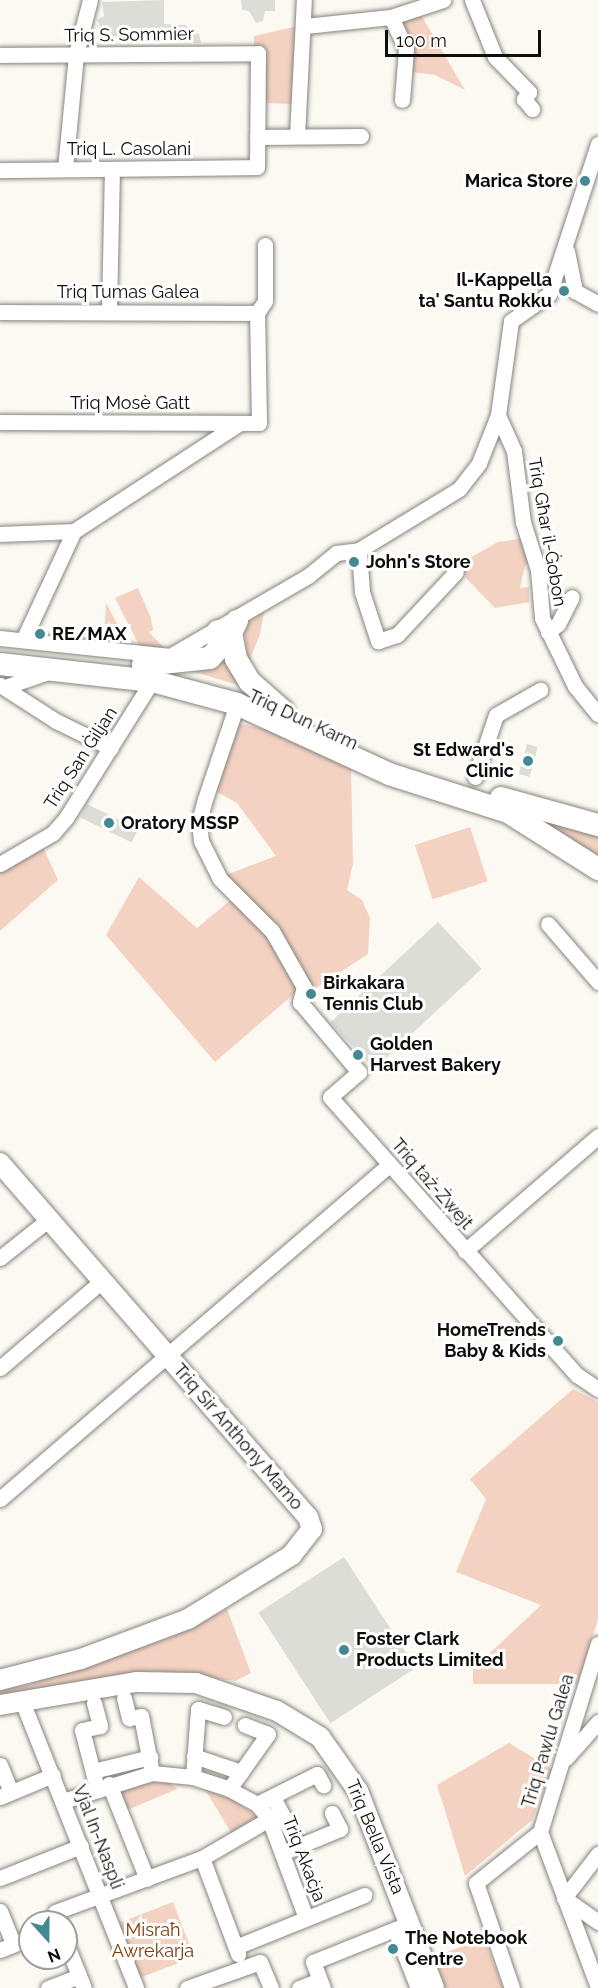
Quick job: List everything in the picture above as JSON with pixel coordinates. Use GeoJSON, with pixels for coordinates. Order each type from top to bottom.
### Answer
{"type":"FeatureCollection","features":[{"type":"Feature","properties":{"kind":"highway"},"geometry":{"type":"LineString","coordinates":[[148,673],[210,658],[220,647],[228,626]]}},
{"type":"Feature","properties":{"kind":"highway"},"geometry":{"type":"LineString","coordinates":[[228,626],[236,659],[250,682],[283,711]]}},
{"type":"Feature","properties":{"kind":"highway","name":"Triq Dun Karm"},"geometry":{"type":"LineString","coordinates":[[0,652],[148,673],[237,704],[389,774],[508,813],[598,869]]}},
{"type":"Feature","properties":{"kind":"highway","name":"Triq Dun Karm"},"geometry":{"type":"LineString","coordinates":[[0,664],[201,678],[283,711],[404,765],[598,825]]}},
{"type":"Feature","properties":{"kind":"main road","name":"Triq Sir Anthony Mamo"},"geometry":{"type":"LineString","coordinates":[[0,1162],[308,1517],[309,1538],[292,1555],[188,1619],[81,1659],[0,1680]]}},
{"type":"Feature","properties":{"kind":"main road","name":"Triq Bella Vista"},"geometry":{"type":"LineString","coordinates":[[0,1706],[136,1682],[196,1683],[277,1711],[320,1737],[340,1760],[358,1791],[403,1927],[434,1988]]}},
{"type":"Feature","properties":{"kind":"street"},"geometry":{"type":"LineString","coordinates":[[65,169],[76,54],[90,0]]}},
{"type":"Feature","properties":{"kind":"street"},"geometry":{"type":"LineString","coordinates":[[297,136],[305,26],[304,0]]}},
{"type":"Feature","properties":{"kind":"street"},"geometry":{"type":"LineString","coordinates":[[305,26],[391,17],[443,0]]}},
{"type":"Feature","properties":{"kind":"street"},"geometry":{"type":"LineString","coordinates":[[472,0],[495,57],[529,92],[524,99],[532,109]]}},
{"type":"Feature","properties":{"kind":"street"},"geometry":{"type":"LineString","coordinates":[[391,17],[406,49],[402,100]]}},
{"type":"Feature","properties":{"kind":"street","name":"Triq S. Sommier"},"geometry":{"type":"LineString","coordinates":[[0,55],[258,53],[257,137]]}},
{"type":"Feature","properties":{"kind":"street"},"geometry":{"type":"LineString","coordinates":[[257,137],[361,136]]}},
{"type":"Feature","properties":{"kind":"street","name":"Triq L. Casolani"},"geometry":{"type":"LineString","coordinates":[[0,170],[257,166],[257,137]]}},
{"type":"Feature","properties":{"kind":"street"},"geometry":{"type":"LineString","coordinates":[[0,638],[170,656],[228,626],[308,576],[336,552],[359,550],[459,489],[479,463],[498,415],[511,321],[549,294],[567,251],[594,169],[598,144]]}},
{"type":"Feature","properties":{"kind":"street"},"geometry":{"type":"LineString","coordinates":[[109,311],[112,170]]}},
{"type":"Feature","properties":{"kind":"street"},"geometry":{"type":"LineString","coordinates":[[256,313],[265,301],[265,245]]}},
{"type":"Feature","properties":{"kind":"street"},"geometry":{"type":"LineString","coordinates":[[567,251],[575,291],[598,304]]}},
{"type":"Feature","properties":{"kind":"street","name":"Triq Tumas Galea"},"geometry":{"type":"LineString","coordinates":[[0,312],[256,313]]}},
{"type":"Feature","properties":{"kind":"street","name":"Triq Mosè Gatt"},"geometry":{"type":"LineString","coordinates":[[0,422],[259,423],[256,313]]}},
{"type":"Feature","properties":{"kind":"street","name":"Triq Għar il-Ġobon"},"geometry":{"type":"LineString","coordinates":[[498,415],[514,451],[523,522],[538,570],[538,600],[548,632],[575,686],[598,714]]}},
{"type":"Feature","properties":{"kind":"street"},"geometry":{"type":"LineString","coordinates":[[0,534],[74,531],[167,474],[238,424]]}},
{"type":"Feature","properties":{"kind":"street"},"geometry":{"type":"LineString","coordinates":[[24,639],[74,531]]}},
{"type":"Feature","properties":{"kind":"street"},"geometry":{"type":"LineString","coordinates":[[359,550],[362,592],[378,641],[397,635],[456,572]]}},
{"type":"Feature","properties":{"kind":"street"},"geometry":{"type":"LineString","coordinates":[[548,632],[558,624],[572,597]]}},
{"type":"Feature","properties":{"kind":"street","name":"Triq Dun Karm"},"geometry":{"type":"LineString","coordinates":[[3,686],[60,668]]}},
{"type":"Feature","properties":{"kind":"street","name":"Triq San Ġiljan"},"geometry":{"type":"LineString","coordinates":[[0,864],[53,832],[111,748],[148,673]]}},
{"type":"Feature","properties":{"kind":"street"},"geometry":{"type":"LineString","coordinates":[[3,686],[56,722],[111,748]]}},
{"type":"Feature","properties":{"kind":"street"},"geometry":{"type":"LineString","coordinates":[[475,777],[496,715],[540,690]]}},
{"type":"Feature","properties":{"kind":"street","name":"Triq taż-Żwejt"},"geometry":{"type":"LineString","coordinates":[[237,704],[205,799],[201,841],[220,879],[272,931],[304,987],[300,1002],[360,1072],[330,1097],[577,1375],[598,1389]]}},
{"type":"Feature","properties":{"kind":"street"},"geometry":{"type":"LineString","coordinates":[[548,924],[598,982]]}},
{"type":"Feature","properties":{"kind":"street"},"geometry":{"type":"LineString","coordinates":[[465,1251],[598,1136]]}},
{"type":"Feature","properties":{"kind":"street"},"geometry":{"type":"LineString","coordinates":[[0,1499],[389,1165]]}},
{"type":"Feature","properties":{"kind":"street"},"geometry":{"type":"LineString","coordinates":[[0,1258],[49,1219]]}},
{"type":"Feature","properties":{"kind":"street"},"geometry":{"type":"LineString","coordinates":[[0,1368],[102,1280]]}},
{"type":"Feature","properties":{"kind":"street","name":"Triq Pawlu Galea"},"geometry":{"type":"LineString","coordinates":[[512,1988],[476,1891],[476,1883],[540,1832],[598,1644]]}},
{"type":"Feature","properties":{"kind":"street"},"geometry":{"type":"LineString","coordinates":[[124,1698],[129,1718],[141,1716],[152,1773]]}},
{"type":"Feature","properties":{"kind":"street","name":"Vjal In-Naspli"},"geometry":{"type":"LineString","coordinates":[[22,1701],[135,1988]]}},
{"type":"Feature","properties":{"kind":"street"},"geometry":{"type":"LineString","coordinates":[[94,1703],[100,1726],[82,1730],[93,1771],[103,1786],[147,1879]]}},
{"type":"Feature","properties":{"kind":"street"},"geometry":{"type":"LineString","coordinates":[[193,1777],[198,1709],[224,1717]]}},
{"type":"Feature","properties":{"kind":"street"},"geometry":{"type":"LineString","coordinates":[[562,1763],[598,1722]]}},
{"type":"Feature","properties":{"kind":"street"},"geometry":{"type":"LineString","coordinates":[[229,1789],[268,1734],[245,1725]]}},
{"type":"Feature","properties":{"kind":"street"},"geometry":{"type":"LineString","coordinates":[[194,1756],[241,1772]]}},
{"type":"Feature","properties":{"kind":"street"},"geometry":{"type":"LineString","coordinates":[[93,1771],[150,1757]]}},
{"type":"Feature","properties":{"kind":"street"},"geometry":{"type":"LineString","coordinates":[[0,1765],[5,1795],[53,1775]]}},
{"type":"Feature","properties":{"kind":"street","name":"Triq Akaċja"},"geometry":{"type":"LineString","coordinates":[[63,1801],[103,1786],[152,1773],[193,1777],[229,1789],[257,1804],[269,1820],[306,1918]]}},
{"type":"Feature","properties":{"kind":"street"},"geometry":{"type":"LineString","coordinates":[[257,1804],[317,1774],[323,1785]]}},
{"type":"Feature","properties":{"kind":"street","name":"Triq Akaċja"},"geometry":{"type":"LineString","coordinates":[[273,1797],[299,1847]]}},
{"type":"Feature","properties":{"kind":"street"},"geometry":{"type":"LineString","coordinates":[[282,1853],[340,1829],[332,1812]]}},
{"type":"Feature","properties":{"kind":"street"},"geometry":{"type":"LineString","coordinates":[[71,1910],[100,1896],[202,1858],[269,1820]]}},
{"type":"Feature","properties":{"kind":"street"},"geometry":{"type":"LineString","coordinates":[[540,1832],[598,1987]]}},
{"type":"Feature","properties":{"kind":"street"},"geometry":{"type":"LineString","coordinates":[[0,1878],[81,1846]]}},
{"type":"Feature","properties":{"kind":"street"},"geometry":{"type":"LineString","coordinates":[[564,1898],[598,1854]]}},
{"type":"Feature","properties":{"kind":"street"},"geometry":{"type":"LineString","coordinates":[[202,1858],[240,1949],[306,1918],[364,1895]]}},
{"type":"Feature","properties":{"kind":"street"},"geometry":{"type":"LineString","coordinates":[[564,1898],[598,1922]]}},
{"type":"Feature","properties":{"kind":"street"},"geometry":{"type":"LineString","coordinates":[[0,1911],[7,1947]]}},
{"type":"Feature","properties":{"kind":"street"},"geometry":{"type":"LineString","coordinates":[[299,1988],[322,1984],[313,1962],[403,1927]]}},
{"type":"Feature","properties":{"kind":"street","name":"Triq Bella Vista"},"geometry":{"type":"LineString","coordinates":[[403,1927],[418,1988]]}},
{"type":"Feature","properties":{"kind":"street"},"geometry":{"type":"LineString","coordinates":[[187,1988],[260,1962],[271,1988]]}},
{"type":"Feature","properties":{"kind":"street"},"geometry":{"type":"LineString","coordinates":[[48,1988],[82,1982]]}},
{"type":"Feature","properties":{"kind":"green space"},"geometry":{"type":"Polygon","coordinates":[[[420,13],[465,90],[435,75],[411,72],[398,22],[420,13]]]}},
{"type":"Feature","properties":{"kind":"green space"},"geometry":{"type":"Polygon","coordinates":[[[298,26],[292,104],[262,103],[263,46],[254,46],[254,36],[298,26]]]}},
{"type":"Feature","properties":{"kind":"green space"},"geometry":{"type":"Polygon","coordinates":[[[525,538],[532,560],[525,566],[520,588],[529,587],[529,602],[495,608],[466,578],[461,563],[498,542],[525,538]]]}},
{"type":"Feature","properties":{"kind":"green space"},"geometry":{"type":"Polygon","coordinates":[[[138,588],[151,618],[153,630],[149,632],[167,651],[139,645],[115,598],[138,588]]]}},
{"type":"Feature","properties":{"kind":"green space"},"geometry":{"type":"Polygon","coordinates":[[[106,603],[128,645],[104,641],[106,603]]]}},
{"type":"Feature","properties":{"kind":"green space"},"geometry":{"type":"Polygon","coordinates":[[[264,612],[260,634],[248,664],[244,625],[264,612]]]}},
{"type":"Feature","properties":{"kind":"green space"},"geometry":{"type":"Polygon","coordinates":[[[228,640],[251,689],[185,669],[228,640]]]}},
{"type":"Feature","properties":{"kind":"green space"},"geometry":{"type":"Polygon","coordinates":[[[236,723],[282,733],[351,765],[353,864],[347,890],[362,900],[370,918],[368,954],[310,992],[295,993],[215,1062],[106,935],[139,877],[197,928],[239,893],[226,875],[276,856],[237,803],[212,789],[236,723]]]}},
{"type":"Feature","properties":{"kind":"green space"},"geometry":{"type":"Polygon","coordinates":[[[505,806],[598,833],[598,860],[505,806]]]}},
{"type":"Feature","properties":{"kind":"green space"},"geometry":{"type":"Polygon","coordinates":[[[470,827],[488,881],[432,899],[415,845],[470,827]]]}},
{"type":"Feature","properties":{"kind":"green space"},"geometry":{"type":"Polygon","coordinates":[[[43,847],[58,880],[0,931],[0,871],[43,847]]]}},
{"type":"Feature","properties":{"kind":"green space"},"geometry":{"type":"Polygon","coordinates":[[[573,1389],[598,1402],[598,1620],[577,1684],[473,1684],[473,1669],[541,1605],[456,1572],[486,1499],[470,1479],[573,1389]]]}},
{"type":"Feature","properties":{"kind":"green space"},"geometry":{"type":"Polygon","coordinates":[[[227,1609],[251,1673],[235,1681],[155,1671],[0,1696],[0,1690],[28,1685],[173,1636],[227,1609]]]}},
{"type":"Feature","properties":{"kind":"green space"},"geometry":{"type":"Polygon","coordinates":[[[509,1743],[552,1769],[532,1820],[465,1876],[437,1785],[509,1743]]]}},
{"type":"Feature","properties":{"kind":"green space"},"geometry":{"type":"Polygon","coordinates":[[[145,1782],[169,1782],[177,1789],[127,1810],[119,1791],[145,1782]]]}},
{"type":"Feature","properties":{"kind":"green space"},"geometry":{"type":"Polygon","coordinates":[[[203,1786],[230,1797],[258,1818],[232,1834],[203,1786]]]}},
{"type":"Feature","properties":{"kind":"green space","name":"Misraħ Awrekarja"},"geometry":{"type":"Polygon","coordinates":[[[173,1902],[194,1957],[132,1981],[110,1926],[173,1902]]]}},
{"type":"Feature","properties":{"kind":"green space"},"geometry":{"type":"Polygon","coordinates":[[[484,1938],[503,1988],[445,1988],[434,1957],[484,1938]]]}},
{"type":"Feature","properties":{"kind":"building"},"geometry":{"type":"Polygon","coordinates":[[[164,0],[164,24],[185,25],[199,34],[201,43],[139,42],[135,31],[107,42],[97,20],[104,16],[102,2],[164,0]]]}},
{"type":"Feature","properties":{"kind":"building"},"geometry":{"type":"Polygon","coordinates":[[[241,0],[275,0],[275,11],[265,11],[263,21],[256,23],[249,11],[242,10],[241,0]]]}},
{"type":"Feature","properties":{"kind":"building","name":"St Edward's Clinic"},"geometry":{"type":"Polygon","coordinates":[[[527,744],[538,747],[530,777],[519,774],[527,744]]]}},
{"type":"Feature","properties":{"kind":"building","name":"Oratory MSSP"},"geometry":{"type":"Polygon","coordinates":[[[87,804],[138,829],[132,842],[80,817],[87,804]]]}},
{"type":"Feature","properties":{"kind":"building"},"geometry":{"type":"Polygon","coordinates":[[[438,922],[482,969],[374,1069],[330,1022],[438,922]]]}},
{"type":"Feature","properties":{"kind":"building","name":"Foster Clark Products Limited"},"geometry":{"type":"Polygon","coordinates":[[[344,1557],[416,1668],[330,1723],[258,1613],[344,1557]]]}},
{"type":"Feature","properties":{"kind":"place","name":"Marica Store"},"geometry":{"type":"Point","coordinates":[585,181]}},
{"type":"Feature","properties":{"kind":"place","name":"Il-Kappella ta' Santu Rokku"},"geometry":{"type":"Point","coordinates":[564,291]}},
{"type":"Feature","properties":{"kind":"place","name":"John's Store"},"geometry":{"type":"Point","coordinates":[354,562]}},
{"type":"Feature","properties":{"kind":"place","name":"RE/MAX"},"geometry":{"type":"Point","coordinates":[40,634]}},
{"type":"Feature","properties":{"kind":"place","name":"St Edward's Clinic"},"geometry":{"type":"Point","coordinates":[528,761]}},
{"type":"Feature","properties":{"kind":"place","name":"Oratory MSSP"},"geometry":{"type":"Point","coordinates":[109,823]}},
{"type":"Feature","properties":{"kind":"place","name":"Birkakara Tennis Club"},"geometry":{"type":"Point","coordinates":[311,994]}},
{"type":"Feature","properties":{"kind":"place","name":"Golden Harvest Bakery"},"geometry":{"type":"Point","coordinates":[358,1055]}},
{"type":"Feature","properties":{"kind":"place","name":"HomeTrends Baby & Kids"},"geometry":{"type":"Point","coordinates":[558,1341]}},
{"type":"Feature","properties":{"kind":"place","name":"Foster Clark Products Limited"},"geometry":{"type":"Point","coordinates":[344,1650]}},
{"type":"Feature","properties":{"kind":"place","name":"The Notebook Centre"},"geometry":{"type":"Point","coordinates":[393,1949]}}]}
